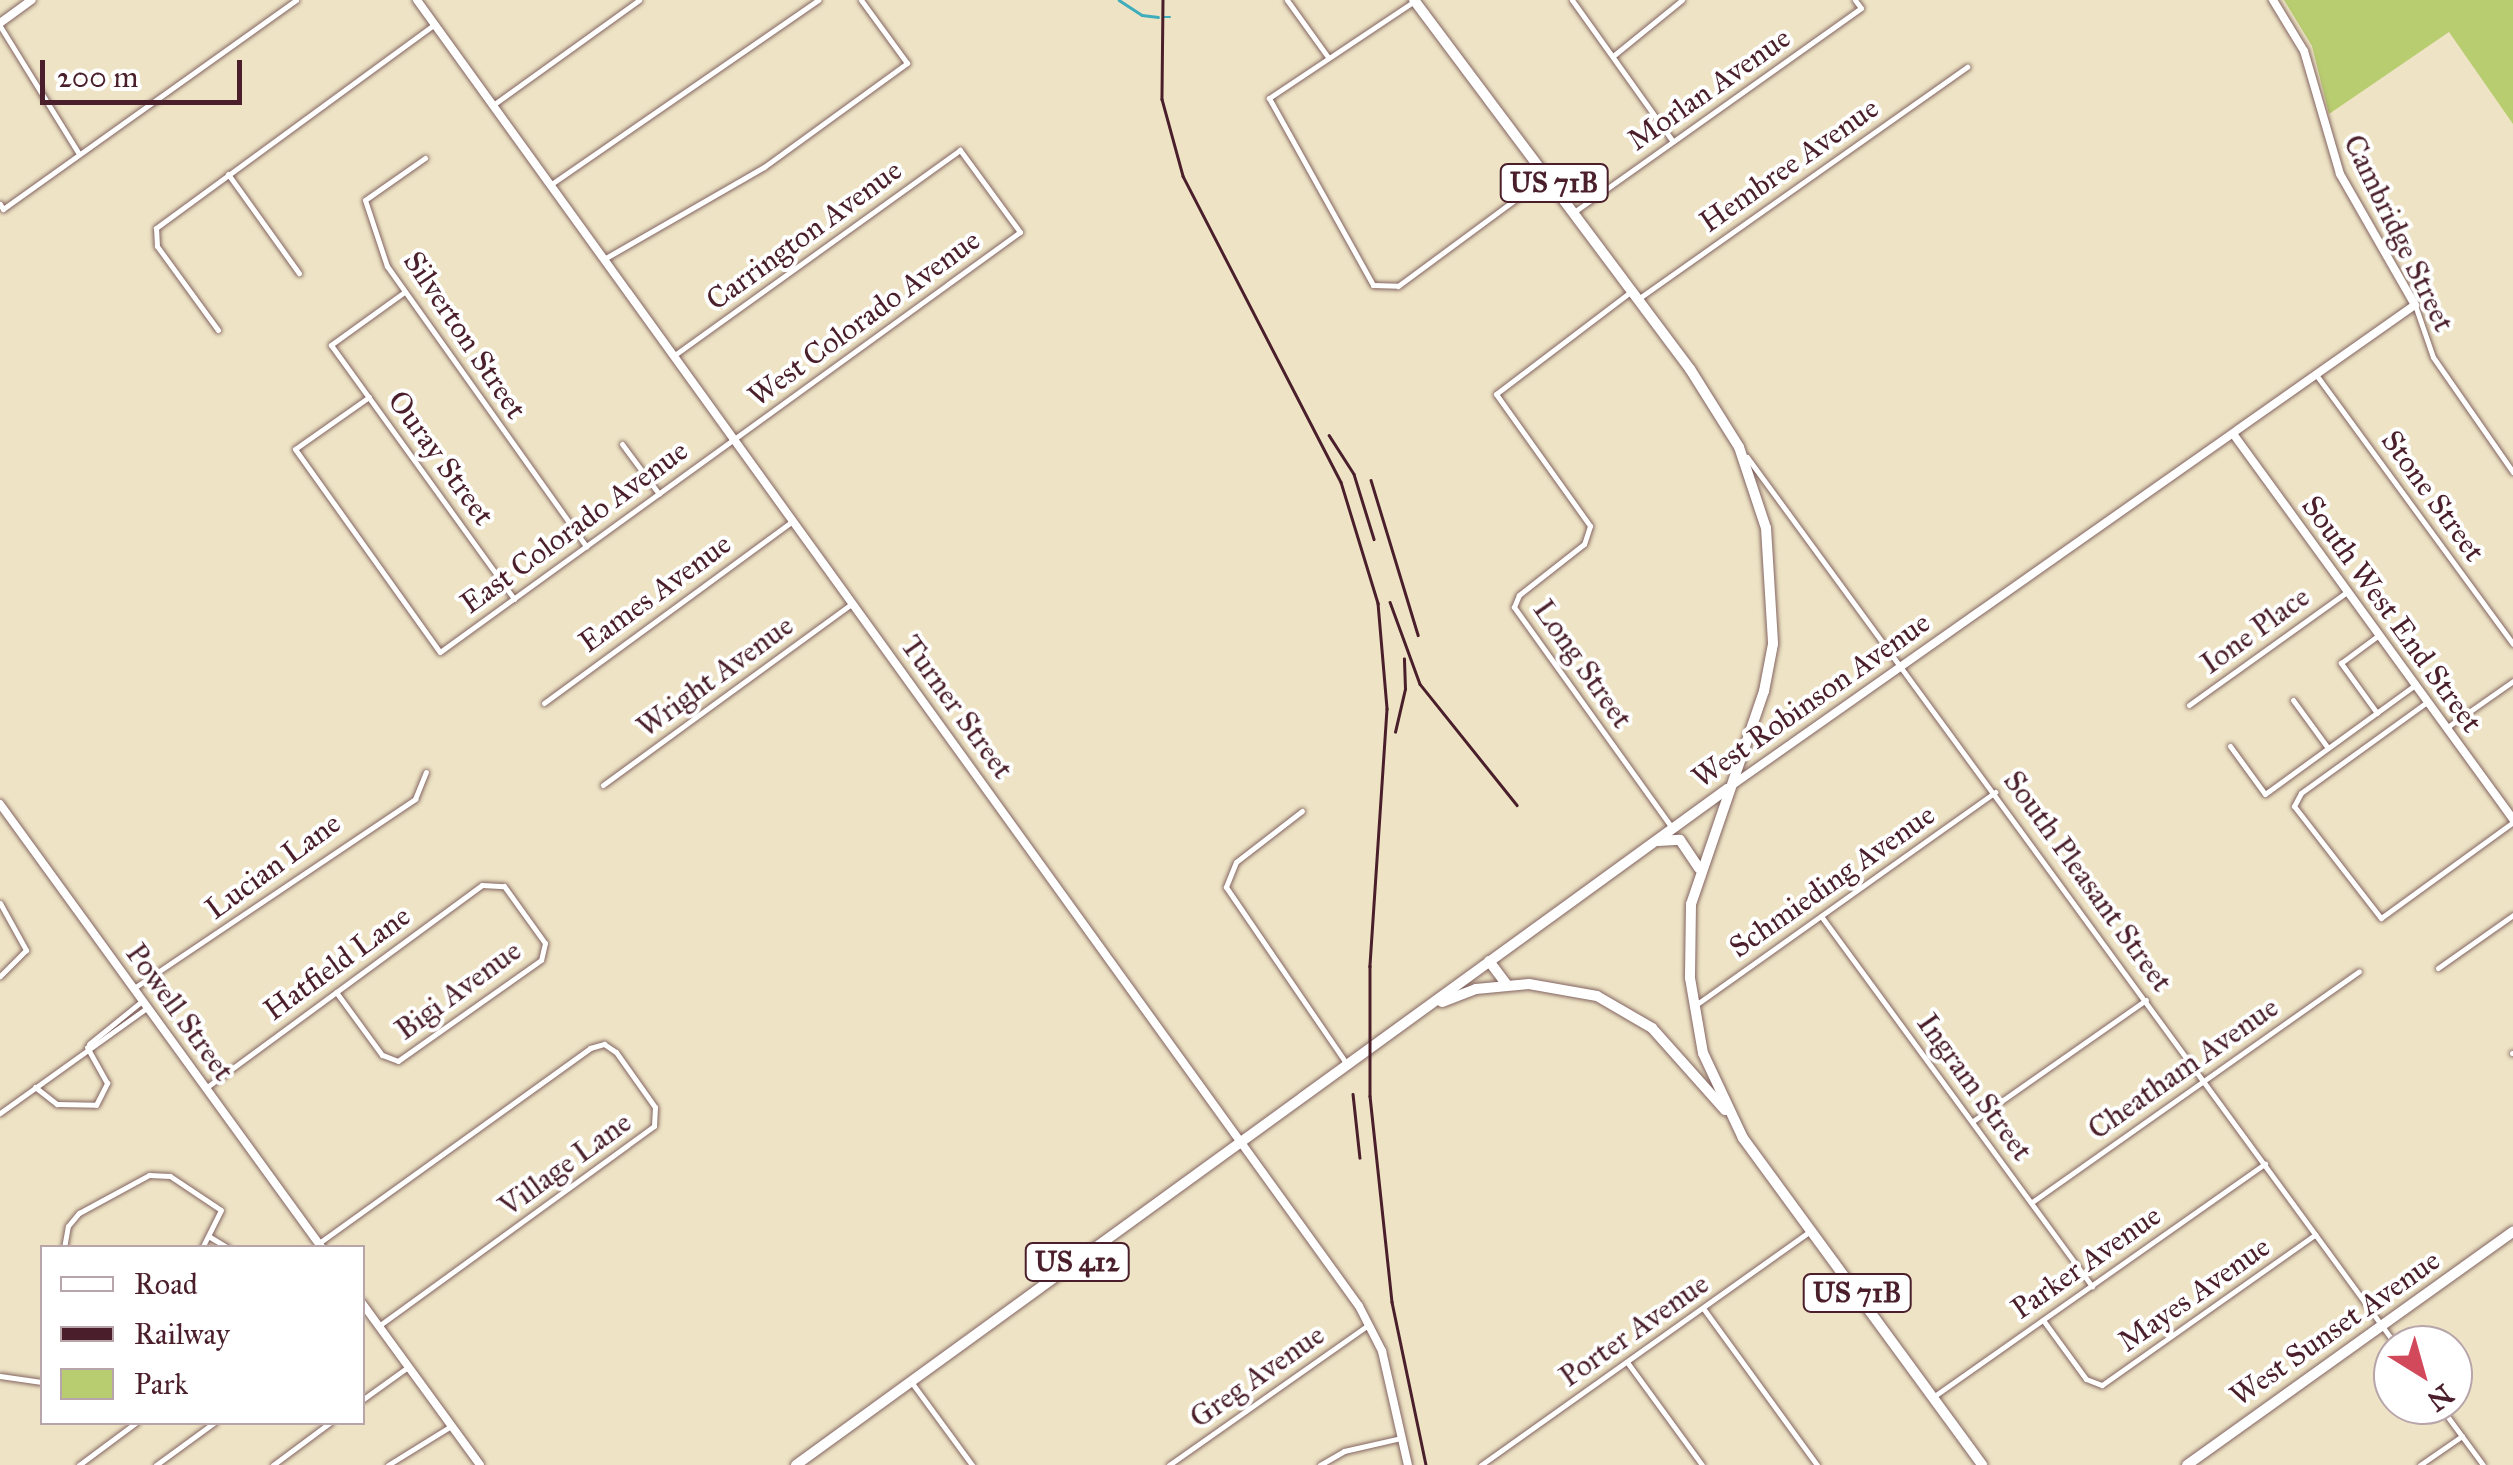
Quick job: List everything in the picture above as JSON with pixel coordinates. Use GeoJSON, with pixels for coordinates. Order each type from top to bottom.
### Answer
{"type":"FeatureCollection","features":[{"type":"Feature","properties":{"kind":"highway","name":"US 71B"},"geometry":{"type":"LineString","coordinates":[[1414,0],[1548,175],[1739,447],[1766,528],[1775,602],[1764,691],[1700,869],[1690,947],[1694,1006],[1703,1053],[1733,1120],[1982,1465]]}},
{"type":"Feature","properties":{"kind":"highway","name":"West Robinson Avenue"},"geometry":{"type":"LineString","coordinates":[[1242,1143],[1728,788]]}},
{"type":"Feature","properties":{"kind":"highway"},"geometry":{"type":"LineString","coordinates":[[1648,845],[1680,840],[1700,869]]}},
{"type":"Feature","properties":{"kind":"highway"},"geometry":{"type":"LineString","coordinates":[[1486,964],[1502,986]]}},
{"type":"Feature","properties":{"kind":"highway","name":"US 412"},"geometry":{"type":"LineString","coordinates":[[1418,1013],[1502,986],[1597,996],[1636,1016],[1678,1054],[1733,1120]]}},
{"type":"Feature","properties":{"kind":"highway"},"geometry":{"type":"LineString","coordinates":[[1678,1054],[1703,1053]]}},
{"type":"Feature","properties":{"kind":"highway","name":"US 412"},"geometry":{"type":"LineString","coordinates":[[796,1465],[1242,1143]]}},
{"type":"Feature","properties":{"kind":"highway","name":"West Sunset Avenue"},"geometry":{"type":"LineString","coordinates":[[2383,1325],[2513,1232]]}},
{"type":"Feature","properties":{"kind":"highway","name":"West Sunset Avenue"},"geometry":{"type":"LineString","coordinates":[[2186,1465],[2373,1332]]}},
{"type":"Feature","properties":{"kind":"street"},"geometry":{"type":"LineString","coordinates":[[32,0],[0,25],[79,154]]}},
{"type":"Feature","properties":{"kind":"street"},"geometry":{"type":"LineString","coordinates":[[2,207],[296,0]]}},
{"type":"Feature","properties":{"kind":"street","name":"Turner Street"},"geometry":{"type":"LineString","coordinates":[[417,0],[1370,1324],[1408,1465]]}},
{"type":"Feature","properties":{"kind":"street"},"geometry":{"type":"LineString","coordinates":[[493,106],[639,0]]}},
{"type":"Feature","properties":{"kind":"street"},"geometry":{"type":"LineString","coordinates":[[550,185],[818,0]]}},
{"type":"Feature","properties":{"kind":"street"},"geometry":{"type":"LineString","coordinates":[[604,259],[764,166],[906,63],[861,0]]}},
{"type":"Feature","properties":{"kind":"street"},"geometry":{"type":"LineString","coordinates":[[1287,0],[1328,57]]}},
{"type":"Feature","properties":{"kind":"street"},"geometry":{"type":"LineString","coordinates":[[1414,0],[1270,98],[1373,285],[1398,286],[1548,175]]}},
{"type":"Feature","properties":{"kind":"street"},"geometry":{"type":"LineString","coordinates":[[1572,0],[1673,141]]}},
{"type":"Feature","properties":{"kind":"street"},"geometry":{"type":"LineString","coordinates":[[1614,56],[1682,0]]}},
{"type":"Feature","properties":{"kind":"street","name":"Morlan Avenue"},"geometry":{"type":"LineString","coordinates":[[1574,212],[1861,8],[1855,0]]}},
{"type":"Feature","properties":{"kind":"street","name":"Cambridge Street"},"geometry":{"type":"LineString","coordinates":[[2273,0],[2304,51],[2340,174],[2415,306],[2433,358],[2513,472]]}},
{"type":"Feature","properties":{"kind":"street"},"geometry":{"type":"LineString","coordinates":[[218,330],[153,233],[435,24]]}},
{"type":"Feature","properties":{"kind":"street","name":"Hembree Avenue"},"geometry":{"type":"LineString","coordinates":[[1496,394],[1967,67]]}},
{"type":"Feature","properties":{"kind":"street","name":"Carrington Avenue"},"geometry":{"type":"LineString","coordinates":[[674,356],[960,150],[1020,232]]}},
{"type":"Feature","properties":{"kind":"street","name":"Silverton Street"},"geometry":{"type":"LineString","coordinates":[[426,158],[365,200],[403,293],[586,546]]}},
{"type":"Feature","properties":{"kind":"street"},"geometry":{"type":"LineString","coordinates":[[228,174],[299,272]]}},
{"type":"Feature","properties":{"kind":"street","name":"West Colorado Avenue"},"geometry":{"type":"LineString","coordinates":[[734,440],[1020,232]]}},
{"type":"Feature","properties":{"kind":"street","name":"Ouray Street"},"geometry":{"type":"LineString","coordinates":[[403,293],[331,345],[514,598]]}},
{"type":"Feature","properties":{"kind":"street","name":"West Robinson Avenue"},"geometry":{"type":"LineString","coordinates":[[1728,788],[2415,306]]}},
{"type":"Feature","properties":{"kind":"street","name":"Stone Street"},"geometry":{"type":"LineString","coordinates":[[2316,375],[2513,644]]}},
{"type":"Feature","properties":{"kind":"street","name":"Long Street"},"geometry":{"type":"LineString","coordinates":[[1496,394],[1590,526],[1584,544],[1520,595],[1514,608],[1672,828]]}},
{"type":"Feature","properties":{"kind":"street","name":"East Colorado Avenue"},"geometry":{"type":"LineString","coordinates":[[369,397],[295,449],[440,652],[734,440]]}},
{"type":"Feature","properties":{"kind":"street","name":"South West End Street"},"geometry":{"type":"LineString","coordinates":[[2234,435],[2513,820]]}},
{"type":"Feature","properties":{"kind":"street"},"geometry":{"type":"LineString","coordinates":[[622,444],[659,494]]}},
{"type":"Feature","properties":{"kind":"street","name":"South Pleasant Street"},"geometry":{"type":"LineString","coordinates":[[1739,447],[1904,666],[2381,1325]]}},
{"type":"Feature","properties":{"kind":"street","name":"Eames Avenue"},"geometry":{"type":"LineString","coordinates":[[544,702],[793,520]]}},
{"type":"Feature","properties":{"kind":"street","name":"Ione Place"},"geometry":{"type":"LineString","coordinates":[[2188,705],[2348,591]]}},
{"type":"Feature","properties":{"kind":"street","name":"Wright Avenue"},"geometry":{"type":"LineString","coordinates":[[604,785],[853,603]]}},
{"type":"Feature","properties":{"kind":"street"},"geometry":{"type":"LineString","coordinates":[[2377,713],[2340,663],[2379,635]]}},
{"type":"Feature","properties":{"kind":"street"},"geometry":{"type":"LineString","coordinates":[[2446,728],[2513,682]]}},
{"type":"Feature","properties":{"kind":"street"},"geometry":{"type":"LineString","coordinates":[[2230,746],[2265,794],[2415,685]]}},
{"type":"Feature","properties":{"kind":"street"},"geometry":{"type":"LineString","coordinates":[[2292,700],[2328,748]]}},
{"type":"Feature","properties":{"kind":"street"},"geometry":{"type":"LineString","coordinates":[[2428,702],[2301,793],[2294,806],[2381,918],[2513,820]]}},
{"type":"Feature","properties":{"kind":"street","name":"Lucian Lane"},"geometry":{"type":"LineString","coordinates":[[134,988],[414,800],[426,772]]}},
{"type":"Feature","properties":{"kind":"street","name":"Schmieding Avenue"},"geometry":{"type":"LineString","coordinates":[[1694,1006],[1995,792]]}},
{"type":"Feature","properties":{"kind":"street","name":"Powell Street"},"geometry":{"type":"LineString","coordinates":[[0,804],[321,1245]]}},
{"type":"Feature","properties":{"kind":"street"},"geometry":{"type":"LineString","coordinates":[[1302,811],[1236,862],[1226,887],[1348,1065]]}},
{"type":"Feature","properties":{"kind":"street","name":"Bigi Avenue"},"geometry":{"type":"LineString","coordinates":[[336,992],[392,1061],[540,960],[546,949],[497,882]]}},
{"type":"Feature","properties":{"kind":"street","name":"Hatfield Lane"},"geometry":{"type":"LineString","coordinates":[[207,1087],[482,884],[497,882]]}},
{"type":"Feature","properties":{"kind":"street"},"geometry":{"type":"LineString","coordinates":[[0,903],[26,950],[0,976]]}},
{"type":"Feature","properties":{"kind":"street"},"geometry":{"type":"LineString","coordinates":[[2438,968],[2513,915]]}},
{"type":"Feature","properties":{"kind":"street","name":"Ingram Street"},"geometry":{"type":"LineString","coordinates":[[1821,916],[2092,1286]]}},
{"type":"Feature","properties":{"kind":"street","name":"Cheatham Avenue"},"geometry":{"type":"LineString","coordinates":[[2032,1202],[2359,972]]}},
{"type":"Feature","properties":{"kind":"street"},"geometry":{"type":"LineString","coordinates":[[1973,1121],[2146,1000]]}},
{"type":"Feature","properties":{"kind":"street"},"geometry":{"type":"LineString","coordinates":[[0,1113],[145,1004]]}},
{"type":"Feature","properties":{"kind":"street","name":"Village Lane"},"geometry":{"type":"LineString","coordinates":[[321,1245],[590,1048],[610,1046],[636,1080],[658,1114],[650,1130],[379,1326]]}},
{"type":"Feature","properties":{"kind":"street"},"geometry":{"type":"LineString","coordinates":[[34,1086],[57,1104],[96,1105],[107,1083],[87,1047]]}},
{"type":"Feature","properties":{"kind":"street","name":"Parker Avenue"},"geometry":{"type":"LineString","coordinates":[[1933,1398],[2266,1164]]}},
{"type":"Feature","properties":{"kind":"street"},"geometry":{"type":"LineString","coordinates":[[65,1245],[68,1226],[79,1213],[148,1175],[170,1176],[222,1209],[204,1245]]}},
{"type":"Feature","properties":{"kind":"street","name":"Porter Avenue"},"geometry":{"type":"LineString","coordinates":[[1481,1465],[1812,1230]]}},
{"type":"Feature","properties":{"kind":"street","name":"Mayes Avenue"},"geometry":{"type":"LineString","coordinates":[[2043,1320],[2096,1386],[2316,1234]]}},
{"type":"Feature","properties":{"kind":"street"},"geometry":{"type":"LineString","coordinates":[[210,1237],[223,1245]]}},
{"type":"Feature","properties":{"kind":"street"},"geometry":{"type":"LineString","coordinates":[[1703,1308],[1817,1465]]}},
{"type":"Feature","properties":{"kind":"street"},"geometry":{"type":"LineString","coordinates":[[365,1311],[480,1465]]}},
{"type":"Feature","properties":{"kind":"street","name":"Greg Avenue"},"geometry":{"type":"LineString","coordinates":[[1169,1465],[1370,1324]]}},
{"type":"Feature","properties":{"kind":"street"},"geometry":{"type":"LineString","coordinates":[[1628,1362],[1702,1465]]}},
{"type":"Feature","properties":{"kind":"street"},"geometry":{"type":"LineString","coordinates":[[365,1398],[408,1367]]}},
{"type":"Feature","properties":{"kind":"street"},"geometry":{"type":"LineString","coordinates":[[0,1376],[40,1382]]}},
{"type":"Feature","properties":{"kind":"street"},"geometry":{"type":"LineString","coordinates":[[911,1382],[972,1465]]}},
{"type":"Feature","properties":{"kind":"street"},"geometry":{"type":"LineString","coordinates":[[78,1465],[133,1425]]}},
{"type":"Feature","properties":{"kind":"street"},"geometry":{"type":"LineString","coordinates":[[156,1465],[211,1425]]}},
{"type":"Feature","properties":{"kind":"street"},"geometry":{"type":"LineString","coordinates":[[273,1465],[328,1425]]}},
{"type":"Feature","properties":{"kind":"street"},"geometry":{"type":"LineString","coordinates":[[2454,1425],[2483,1465]]}},
{"type":"Feature","properties":{"kind":"street"},"geometry":{"type":"LineString","coordinates":[[388,1465],[451,1426]]}},
{"type":"Feature","properties":{"kind":"street"},"geometry":{"type":"LineString","coordinates":[[2420,1465],[2462,1436]]}},
{"type":"Feature","properties":{"kind":"street"},"geometry":{"type":"LineString","coordinates":[[1320,1465],[1344,1451],[1401,1438]]}},
{"type":"Feature","properties":{"kind":"green space"},"geometry":{"type":"Polygon","coordinates":[[[2284,0],[2513,0],[2513,124],[2449,32],[2329,114],[2312,46],[2284,0]]]}},
{"type":"Feature","properties":{"kind":"waterway"},"geometry":{"type":"LineString","coordinates":[[1119,0],[1142,15],[1158,17]]}},
{"type":"Feature","properties":{"kind":"waterway"},"geometry":{"type":"LineString","coordinates":[[1164,17],[1170,17]]}},
{"type":"Feature","properties":{"kind":"railway"},"geometry":{"type":"LineString","coordinates":[[1163,0],[1162,99],[1183,176],[1341,482],[1378,603],[1387,709],[1370,966],[1370,1096],[1392,1302],[1426,1465]]}},
{"type":"Feature","properties":{"kind":"railway"},"geometry":{"type":"LineString","coordinates":[[1329,435],[1354,474],[1374,539]]}},
{"type":"Feature","properties":{"kind":"railway"},"geometry":{"type":"LineString","coordinates":[[1371,480],[1418,635]]}},
{"type":"Feature","properties":{"kind":"railway"},"geometry":{"type":"LineString","coordinates":[[1390,602],[1420,684],[1517,805]]}},
{"type":"Feature","properties":{"kind":"railway"},"geometry":{"type":"LineString","coordinates":[[1395,732],[1405,689],[1404,659]]}},
{"type":"Feature","properties":{"kind":"railway"},"geometry":{"type":"LineString","coordinates":[[1353,1094],[1360,1158]]}}]}
